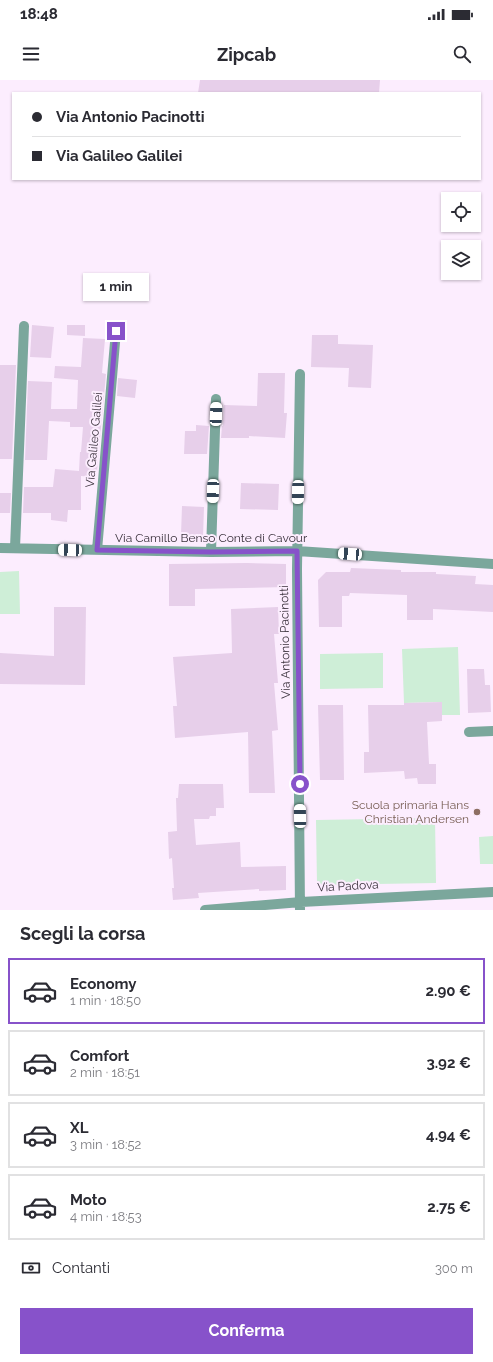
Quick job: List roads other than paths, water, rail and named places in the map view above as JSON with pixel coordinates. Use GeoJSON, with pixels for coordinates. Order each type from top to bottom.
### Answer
{"type":"FeatureCollection","features":[{"type":"Feature","properties":{"kind":"street"},"geometry":{"type":"LineString","coordinates":[[14,548],[24,326]]}},
{"type":"Feature","properties":{"kind":"street","name":"Via Galileo Galilei"},"geometry":{"type":"LineString","coordinates":[[97,550],[116,331]]}},
{"type":"Feature","properties":{"kind":"street","name":"Via Antonio Pacinotti"},"geometry":{"type":"LineString","coordinates":[[300,374],[297,551],[301,906]]}},
{"type":"Feature","properties":{"kind":"street"},"geometry":{"type":"LineString","coordinates":[[211,552],[216,399]]}},
{"type":"Feature","properties":{"kind":"street","name":"Via Camillo Benso Conte di Cavour"},"geometry":{"type":"LineString","coordinates":[[0,548],[211,552],[297,551],[493,564]]}},
{"type":"Feature","properties":{"kind":"street"},"geometry":{"type":"LineString","coordinates":[[469,732],[493,731]]}},
{"type":"Feature","properties":{"kind":"street","name":"Via Padova"},"geometry":{"type":"LineString","coordinates":[[205,910],[301,906],[493,892]]}},
{"type":"Feature","properties":{"kind":"place","name":"Scuola primaria Hans Christian Andersen"},"geometry":{"type":"Point","coordinates":[477,812]}}]}
